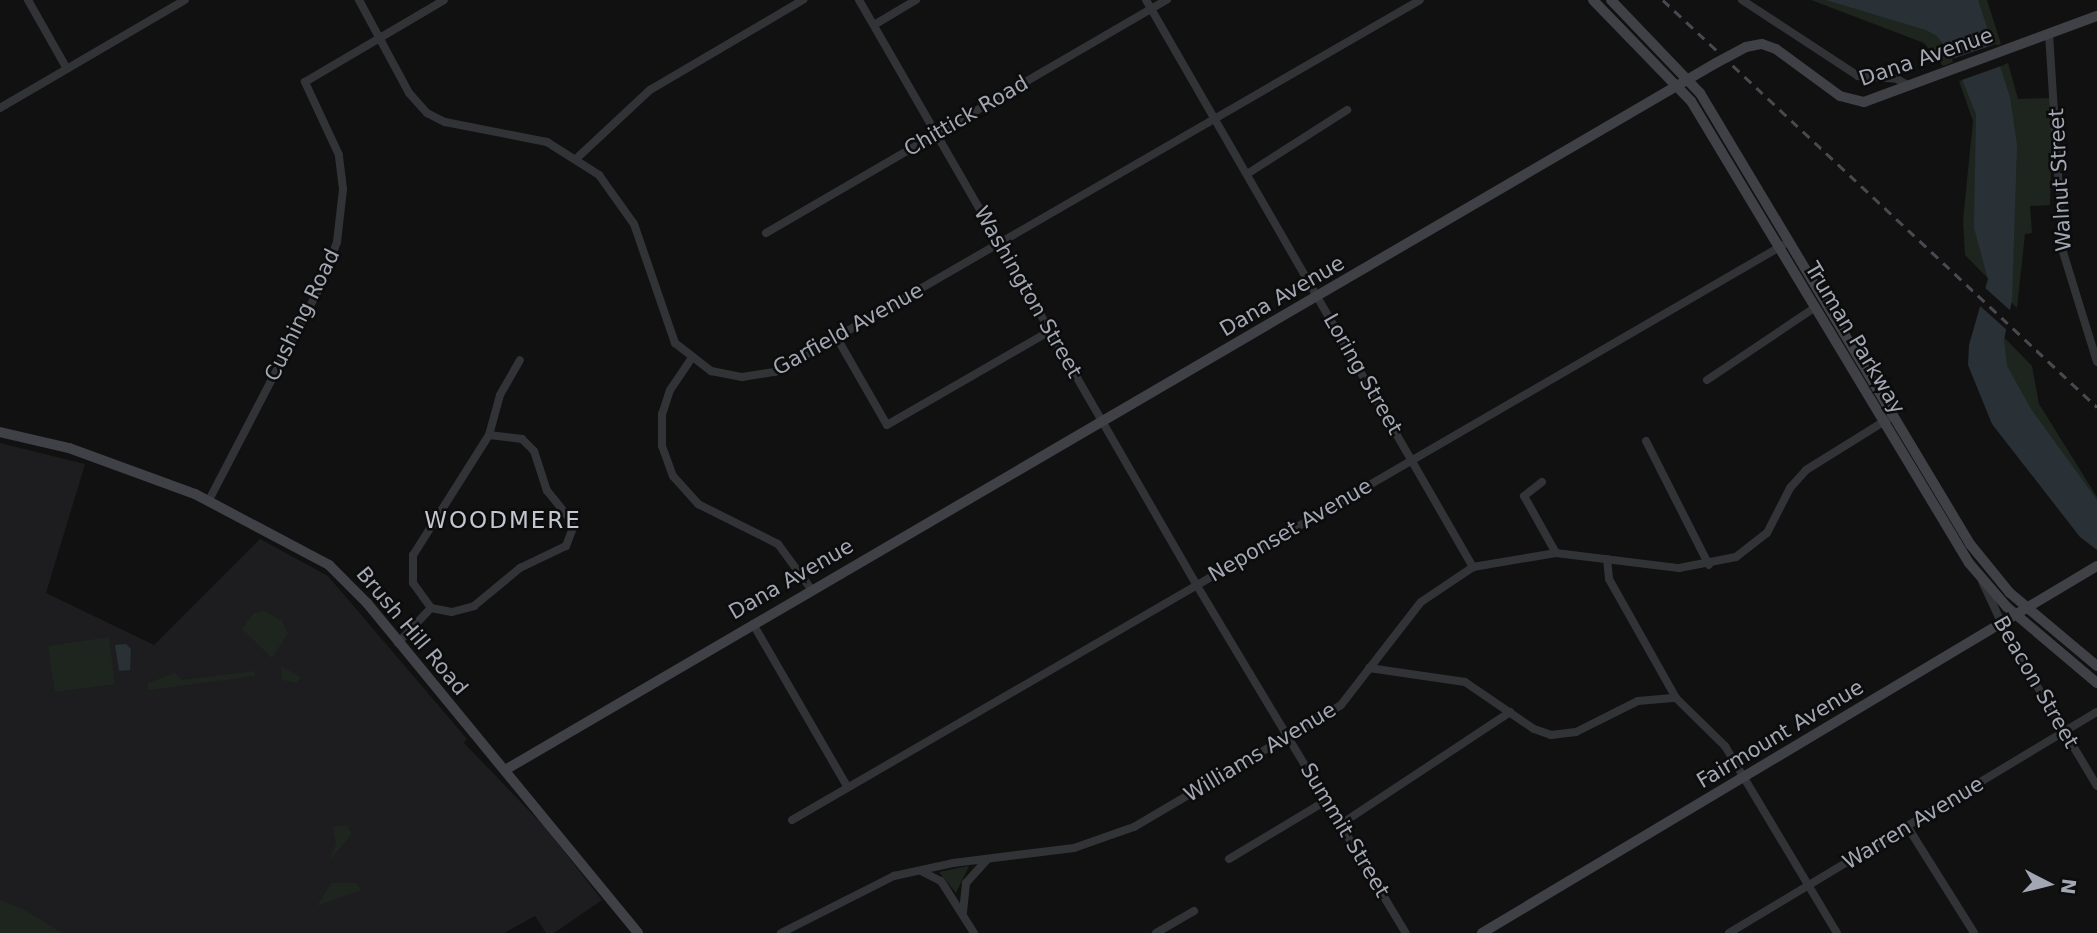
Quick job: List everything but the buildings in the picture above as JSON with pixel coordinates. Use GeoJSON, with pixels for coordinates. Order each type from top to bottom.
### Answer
{"type":"FeatureCollection","features":[{"type":"Feature","properties":{"kind":"street"},"geometry":{"type":"LineString","coordinates":[[28,0],[67,69]]}},
{"type":"Feature","properties":{"kind":"street"},"geometry":{"type":"LineString","coordinates":[[0,108],[186,0]]}},
{"type":"Feature","properties":{"kind":"street","name":"Garfield Avenue"},"geometry":{"type":"LineString","coordinates":[[359,0],[412,99],[433,117],[539,140],[577,158],[605,181],[631,217],[667,330],[691,359],[726,376],[760,376],[837,338],[1420,0]]}},
{"type":"Feature","properties":{"kind":"street"},"geometry":{"type":"LineString","coordinates":[[379,37],[444,0]]}},
{"type":"Feature","properties":{"kind":"street"},"geometry":{"type":"LineString","coordinates":[[577,158],[650,90],[803,0]]}},
{"type":"Feature","properties":{"kind":"street","name":"Washington Street"},"geometry":{"type":"LineString","coordinates":[[859,0],[1196,584]]}},
{"type":"Feature","properties":{"kind":"street"},"geometry":{"type":"LineString","coordinates":[[874,25],[916,0]]}},
{"type":"Feature","properties":{"kind":"street","name":"Loring Street"},"geometry":{"type":"LineString","coordinates":[[1146,0],[1473,568]]}},
{"type":"Feature","properties":{"kind":"street","name":"Chittick Road"},"geometry":{"type":"LineString","coordinates":[[766,233],[1167,0]]}},
{"type":"Feature","properties":{"kind":"street","name":"Truman Parkway"},"geometry":{"type":"LineString","coordinates":[[1593,0],[1680,87],[1783,244],[1814,308],[1970,544],[2028,609],[2097,666]]}},
{"type":"Feature","properties":{"kind":"street","name":"Truman Parkway"},"geometry":{"type":"LineString","coordinates":[[1611,0],[1691,81],[1783,244],[1979,576],[2017,616],[2097,683]]}},
{"type":"Feature","properties":{"kind":"street"},"geometry":{"type":"LineString","coordinates":[[1742,0],[1858,76],[1897,79],[1909,86]]}},
{"type":"Feature","properties":{"kind":"street","name":"Dana Avenue"},"geometry":{"type":"LineString","coordinates":[[505,770],[811,589],[1746,47],[1762,44],[1776,48],[1849,100],[1864,102],[2097,16]]}},
{"type":"Feature","properties":{"kind":"street","name":"Walnut Street"},"geometry":{"type":"LineString","coordinates":[[2049,34],[2063,252],[2097,362]]}},
{"type":"Feature","properties":{"kind":"street","name":"Cushing Road"},"geometry":{"type":"LineString","coordinates":[[209,500],[321,285],[337,242],[343,189],[339,155],[305,82],[379,37]]}},
{"type":"Feature","properties":{"kind":"street"},"geometry":{"type":"LineString","coordinates":[[1247,174],[1347,110]]}},
{"type":"Feature","properties":{"kind":"street","name":"Neponset Avenue"},"geometry":{"type":"LineString","coordinates":[[792,820],[1783,244]]}},
{"type":"Feature","properties":{"kind":"street"},"geometry":{"type":"LineString","coordinates":[[1707,380],[1814,308]]}},
{"type":"Feature","properties":{"kind":"street"},"geometry":{"type":"LineString","coordinates":[[837,338],[887,425],[1050,331]]}},
{"type":"Feature","properties":{"kind":"street"},"geometry":{"type":"LineString","coordinates":[[489,435],[522,439],[534,451],[547,491],[573,528],[566,546],[520,568],[474,606],[452,612],[431,608],[413,583],[413,555],[489,435],[500,394],[520,359]]}},
{"type":"Feature","properties":{"kind":"street"},"geometry":{"type":"LineString","coordinates":[[691,359],[670,390],[662,414],[662,446],[673,476],[698,504],[778,544],[811,589]]}},
{"type":"Feature","properties":{"kind":"street","name":"Williams Avenue"},"geometry":{"type":"LineString","coordinates":[[781,933],[857,891],[916,870],[1074,848],[1118,835],[1346,701],[1421,602],[1473,568],[1556,554],[1670,567],[1709,565],[1749,550],[1767,533],[1790,488],[1805,470],[1888,419]]}},
{"type":"Feature","properties":{"kind":"street","name":"Brush Hill Road"},"geometry":{"type":"LineString","coordinates":[[0,432],[90,455],[209,500],[329,565],[368,603],[398,643],[638,933]]}},
{"type":"Feature","properties":{"kind":"street"},"geometry":{"type":"LineString","coordinates":[[1646,441],[1709,565]]}},
{"type":"Feature","properties":{"kind":"street"},"geometry":{"type":"LineString","coordinates":[[1542,482],[1524,496],[1556,554]]}},
{"type":"Feature","properties":{"kind":"street"},"geometry":{"type":"LineString","coordinates":[[1607,559],[1609,579],[1676,698],[1721,741],[1837,933]]}},
{"type":"Feature","properties":{"kind":"street","name":"Fairmount Avenue"},"geometry":{"type":"LineString","coordinates":[[1482,933],[2097,566]]}},
{"type":"Feature","properties":{"kind":"street","name":"Beacon Street"},"geometry":{"type":"LineString","coordinates":[[1979,576],[2002,625],[2097,786]]}},
{"type":"Feature","properties":{"kind":"street","name":"Summit Street"},"geometry":{"type":"LineString","coordinates":[[1196,584],[1406,933]]}},
{"type":"Feature","properties":{"kind":"street"},"geometry":{"type":"LineString","coordinates":[[398,643],[431,608]]}},
{"type":"Feature","properties":{"kind":"street"},"geometry":{"type":"LineString","coordinates":[[752,624],[847,786]]}},
{"type":"Feature","properties":{"kind":"street"},"geometry":{"type":"LineString","coordinates":[[1369,668],[1465,682],[1540,732],[1564,735],[1638,701],[1676,698]]}},
{"type":"Feature","properties":{"kind":"street"},"geometry":{"type":"LineString","coordinates":[[1341,824],[1510,712]]}},
{"type":"Feature","properties":{"kind":"street","name":"Warren Avenue"},"geometry":{"type":"LineString","coordinates":[[1729,933],[2097,712]]}},
{"type":"Feature","properties":{"kind":"street"},"geometry":{"type":"LineString","coordinates":[[1229,859],[1327,800]]}},
{"type":"Feature","properties":{"kind":"street"},"geometry":{"type":"LineString","coordinates":[[1907,826],[1974,933]]}},
{"type":"Feature","properties":{"kind":"street"},"geometry":{"type":"LineString","coordinates":[[963,915],[968,878],[992,858]]}},
{"type":"Feature","properties":{"kind":"street"},"geometry":{"type":"LineString","coordinates":[[916,870],[941,881],[974,933]]}},
{"type":"Feature","properties":{"kind":"street"},"geometry":{"type":"LineString","coordinates":[[1156,933],[1194,911]]}},
{"type":"Feature","properties":{"kind":"shaded area"},"geometry":{"type":"Polygon","coordinates":[[[1811,0],[1987,0],[2001,44],[1943,66],[1924,43],[1811,0]]]}},
{"type":"Feature","properties":{"kind":"shaded area"},"geometry":{"type":"Polygon","coordinates":[[[1826,0],[1978,0],[2010,97],[2017,145],[2012,300],[2004,340],[2007,366],[2031,409],[2097,500],[2097,550],[2080,537],[1992,424],[1968,365],[1969,345],[1988,279],[1974,228],[1976,114],[1953,57],[1937,36],[1926,30],[1826,0]]]}},
{"type":"Feature","properties":{"kind":"shaded area"},"geometry":{"type":"Polygon","coordinates":[[[2008,63],[2018,99],[2051,98],[2052,117],[2050,205],[2030,206],[2032,233],[2025,234],[2017,308],[1965,255],[1963,220],[1973,121],[1959,81],[2008,63]]]}},
{"type":"Feature","properties":{"kind":"shaded area"},"geometry":{"type":"Polygon","coordinates":[[[1991,324],[2032,366],[2039,404],[2097,497],[2097,529],[2015,421],[1991,324]]]}},
{"type":"Feature","properties":{"kind":"shaded area"},"geometry":{"type":"Polygon","coordinates":[[[0,443],[85,464],[46,593],[154,645],[260,539],[328,576],[467,739],[464,743],[544,826],[602,900],[554,933],[546,933],[535,916],[504,933],[0,933],[0,443]]]}},
{"type":"Feature","properties":{"kind":"shaded area"},"geometry":{"type":"Polygon","coordinates":[[[265,611],[282,621],[288,633],[272,658],[242,629],[254,613],[265,611]]]}},
{"type":"Feature","properties":{"kind":"shaded area"},"geometry":{"type":"Polygon","coordinates":[[[109,637],[115,684],[55,692],[48,646],[109,637]]]}},
{"type":"Feature","properties":{"kind":"shaded area"},"geometry":{"type":"Polygon","coordinates":[[[126,644],[131,649],[130,670],[119,671],[115,645],[126,644]]]}},
{"type":"Feature","properties":{"kind":"shaded area"},"geometry":{"type":"Polygon","coordinates":[[[281,666],[301,677],[297,683],[282,680],[281,666]]]}},
{"type":"Feature","properties":{"kind":"shaded area"},"geometry":{"type":"Polygon","coordinates":[[[255,671],[255,676],[148,690],[148,683],[175,673],[182,680],[255,671]]]}},
{"type":"Feature","properties":{"kind":"shaded area"},"geometry":{"type":"Polygon","coordinates":[[[347,825],[352,834],[329,861],[336,844],[333,827],[347,825]]]}},
{"type":"Feature","properties":{"kind":"shaded area"},"geometry":{"type":"Polygon","coordinates":[[[969,866],[956,893],[939,872],[958,868],[969,866]]]}},
{"type":"Feature","properties":{"kind":"shaded area"},"geometry":{"type":"Polygon","coordinates":[[[331,883],[357,883],[361,890],[317,906],[331,883]]]}},
{"type":"Feature","properties":{"kind":"shaded area"},"geometry":{"type":"Polygon","coordinates":[[[0,900],[27,911],[62,933],[0,933],[0,900]]]}},
{"type":"Feature","properties":{"kind":"pier"},"geometry":{"type":"Polygon","coordinates":[[[1996,44],[2004,65],[1959,81],[1952,59],[1996,44]]]}},
{"type":"Feature","properties":{"kind":"pier"},"geometry":{"type":"Polygon","coordinates":[[[1983,286],[2013,313],[2009,332],[1979,305],[1983,286]]]}},
{"type":"Feature","properties":{"kind":"railway"},"geometry":{"type":"LineString","coordinates":[[1663,0],[2097,407]]}},
{"type":"Feature","properties":{"kind":"district","name":"WOODMERE"},"geometry":{"type":"Point","coordinates":[503,520]}}]}
